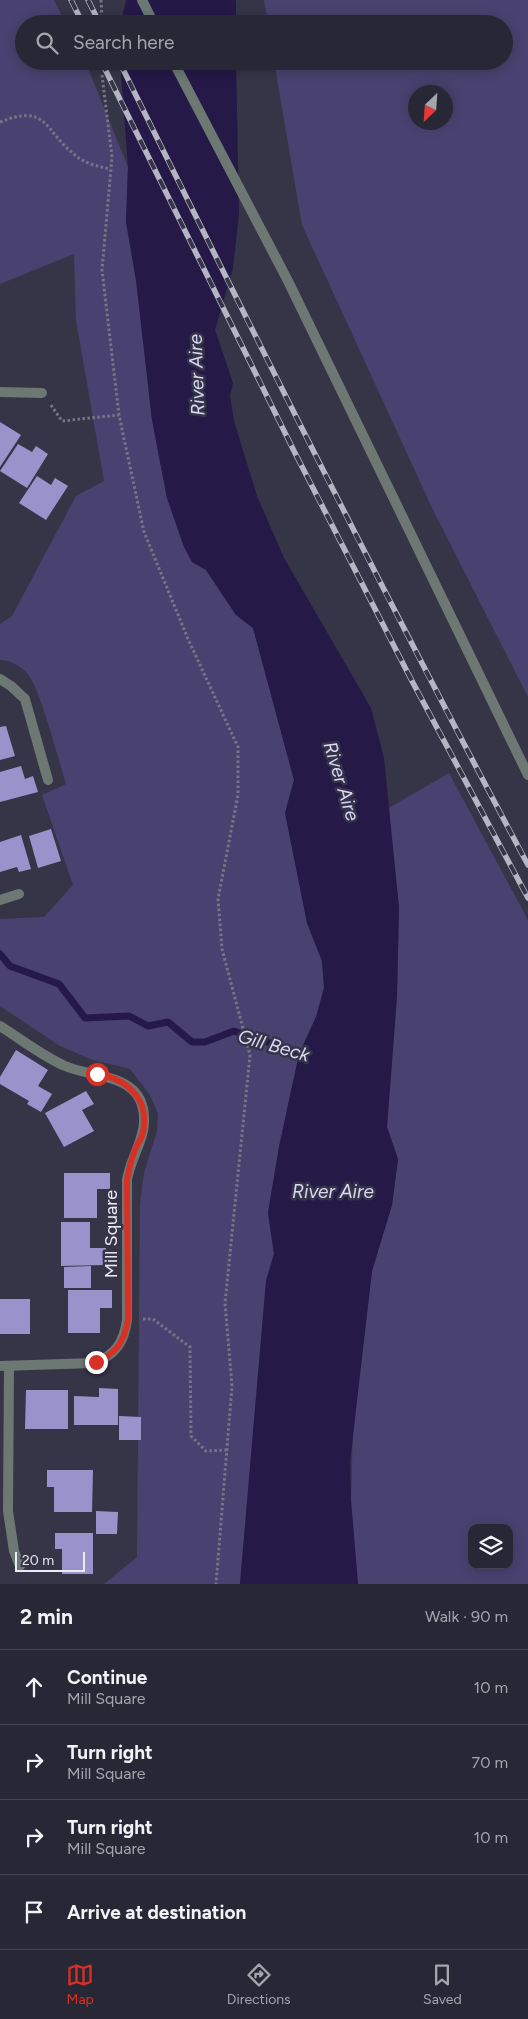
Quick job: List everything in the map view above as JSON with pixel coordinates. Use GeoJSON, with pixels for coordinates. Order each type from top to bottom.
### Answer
{"type":"FeatureCollection","features":[{"type":"Feature","properties":{"kind":"street"},"geometry":{"type":"LineString","coordinates":[[142,0],[150,15]]}},
{"type":"Feature","properties":{"kind":"street"},"geometry":{"type":"LineString","coordinates":[[179,70],[288,281],[528,775]]}},
{"type":"Feature","properties":{"kind":"street"},"geometry":{"type":"LineString","coordinates":[[0,392],[42,393]]}},
{"type":"Feature","properties":{"kind":"street"},"geometry":{"type":"LineString","coordinates":[[0,679],[25,699],[48,780]]}},
{"type":"Feature","properties":{"kind":"street"},"geometry":{"type":"LineString","coordinates":[[0,900],[19,894]]}},
{"type":"Feature","properties":{"kind":"street","name":"Mill Square"},"geometry":{"type":"LineString","coordinates":[[0,1026],[66,1066],[112,1076],[125,1083],[136,1093],[142,1106],[145,1120],[142,1135],[130,1163],[127,1180],[128,1320],[126,1334],[119,1347],[108,1357],[96,1362],[5,1367]]}},
{"type":"Feature","properties":{"kind":"street"},"geometry":{"type":"LineString","coordinates":[[5,1367],[8,1510],[14,1551],[20,1566]]}},
{"type":"Feature","properties":{"kind":"path"},"geometry":{"type":"LineString","coordinates":[[101,0],[102,15]]}},
{"type":"Feature","properties":{"kind":"path"},"geometry":{"type":"LineString","coordinates":[[102,75],[112,157],[102,270],[119,415],[144,532],[188,639],[238,747],[238,795],[218,899],[222,949],[250,1055],[225,1303],[232,1386],[216,1584]]}},
{"type":"Feature","properties":{"kind":"path"},"geometry":{"type":"LineString","coordinates":[[0,122],[23,114],[32,115],[47,125],[76,156],[92,165],[110,169]]}},
{"type":"Feature","properties":{"kind":"path"},"geometry":{"type":"LineString","coordinates":[[62,421],[119,415]]}},
{"type":"Feature","properties":{"kind":"path"},"geometry":{"type":"LineString","coordinates":[[128,1320],[153,1319],[190,1347],[191,1436],[206,1451],[227,1450]]}},
{"type":"Feature","properties":{"kind":"shaded area"},"geometry":{"type":"Polygon","coordinates":[[[0,0],[54,0],[62,15],[15,15],[15,70],[89,70],[128,167],[126,222],[136,280],[152,420],[167,498],[184,547],[192,562],[206,570],[236,615],[253,628],[294,780],[285,813],[307,923],[322,961],[324,988],[316,1017],[299,1054],[279,1147],[268,1212],[274,1254],[266,1281],[240,1584],[104,1584],[137,1557],[140,1204],[144,1173],[157,1131],[158,1114],[150,1095],[130,1069],[90,1059],[60,1046],[0,1006],[0,919],[44,917],[73,885],[42,795],[66,784],[43,708],[32,681],[27,673],[12,662],[0,660],[0,624],[12,616],[76,496],[104,481],[76,320],[74,254],[0,284],[0,0]]]}},
{"type":"Feature","properties":{"kind":"shaded area"},"geometry":{"type":"Polygon","coordinates":[[[264,0],[528,0],[528,697],[433,510],[302,225],[276,70],[513,70],[513,15],[266,15],[264,0]]]}},
{"type":"Feature","properties":{"kind":"shaded area"},"geometry":{"type":"Polygon","coordinates":[[[449,773],[528,920],[528,1584],[358,1584],[351,1501],[353,1427],[372,1271],[392,1205],[398,1159],[387,1127],[397,996],[399,907],[387,809],[449,773]]]}},
{"type":"Feature","properties":{"kind":"water"},"geometry":{"type":"Polygon","coordinates":[[[126,0],[236,0],[236,15],[123,15],[126,0]]]}},
{"type":"Feature","properties":{"kind":"water","name":"River Aire"},"geometry":{"type":"Polygon","coordinates":[[[121,70],[236,70],[239,213],[233,268],[215,330],[233,383],[230,396],[234,421],[257,496],[284,558],[371,708],[384,758],[399,907],[397,996],[387,1127],[398,1159],[392,1205],[372,1271],[350,1462],[351,1501],[358,1584],[240,1584],[266,1281],[274,1254],[268,1213],[279,1147],[299,1054],[316,1017],[324,988],[322,961],[307,923],[285,813],[294,780],[253,628],[236,615],[206,570],[192,562],[184,547],[167,498],[152,420],[136,280],[126,222],[128,167],[121,70]]]}},
{"type":"Feature","properties":{"kind":"building"},"geometry":{"type":"Polygon","coordinates":[[[0,422],[21,435],[0,467],[0,422]]]}},
{"type":"Feature","properties":{"kind":"building"},"geometry":{"type":"Polygon","coordinates":[[[18,444],[32,452],[36,446],[48,454],[27,488],[0,471],[18,444]]]}},
{"type":"Feature","properties":{"kind":"building"},"geometry":{"type":"Polygon","coordinates":[[[37,476],[51,485],[55,478],[68,486],[46,520],[19,503],[37,476]]]}},
{"type":"Feature","properties":{"kind":"building"},"geometry":{"type":"Polygon","coordinates":[[[6,726],[15,756],[0,760],[0,727],[6,726]]]}},
{"type":"Feature","properties":{"kind":"building"},"geometry":{"type":"Polygon","coordinates":[[[21,766],[25,779],[33,776],[38,792],[0,802],[0,772],[21,766]]]}},
{"type":"Feature","properties":{"kind":"building"},"geometry":{"type":"Polygon","coordinates":[[[51,829],[61,861],[38,868],[29,836],[51,829]]]}},
{"type":"Feature","properties":{"kind":"building"},"geometry":{"type":"Polygon","coordinates":[[[21,835],[31,869],[19,872],[17,867],[0,872],[0,842],[21,835]]]}},
{"type":"Feature","properties":{"kind":"building"},"geometry":{"type":"Polygon","coordinates":[[[16,1050],[48,1070],[38,1086],[52,1094],[41,1112],[27,1104],[29,1101],[0,1084],[0,1077],[16,1050]]]}},
{"type":"Feature","properties":{"kind":"building"},"geometry":{"type":"Polygon","coordinates":[[[86,1091],[94,1104],[82,1110],[94,1131],[64,1147],[45,1113],[86,1091]]]}},
{"type":"Feature","properties":{"kind":"building"},"geometry":{"type":"Polygon","coordinates":[[[64,1173],[110,1173],[110,1189],[97,1189],[97,1218],[64,1218],[64,1173]]]}},
{"type":"Feature","properties":{"kind":"building"},"geometry":{"type":"Polygon","coordinates":[[[61,1222],[90,1222],[90,1248],[106,1248],[106,1265],[61,1266],[61,1222]]]}},
{"type":"Feature","properties":{"kind":"building"},"geometry":{"type":"Polygon","coordinates":[[[91,1266],[91,1288],[64,1288],[64,1267],[91,1266]]]}},
{"type":"Feature","properties":{"kind":"building"},"geometry":{"type":"Polygon","coordinates":[[[68,1290],[112,1290],[112,1308],[100,1308],[100,1333],[68,1333],[68,1290]]]}},
{"type":"Feature","properties":{"kind":"building"},"geometry":{"type":"Polygon","coordinates":[[[0,1299],[30,1299],[30,1334],[0,1334],[0,1299]]]}},
{"type":"Feature","properties":{"kind":"building"},"geometry":{"type":"Polygon","coordinates":[[[99,1388],[118,1389],[118,1425],[74,1425],[74,1396],[99,1397],[99,1388]]]}},
{"type":"Feature","properties":{"kind":"building"},"geometry":{"type":"Polygon","coordinates":[[[26,1390],[68,1390],[68,1429],[25,1429],[26,1390]]]}},
{"type":"Feature","properties":{"kind":"building"},"geometry":{"type":"Polygon","coordinates":[[[119,1416],[141,1417],[141,1440],[119,1440],[119,1416]]]}},
{"type":"Feature","properties":{"kind":"building"},"geometry":{"type":"Polygon","coordinates":[[[47,1470],[93,1470],[92,1512],[54,1512],[54,1487],[47,1487],[47,1470]]]}},
{"type":"Feature","properties":{"kind":"building"},"geometry":{"type":"Polygon","coordinates":[[[96,1511],[118,1512],[117,1534],[96,1534],[96,1511]]]}},
{"type":"Feature","properties":{"kind":"building"},"geometry":{"type":"Polygon","coordinates":[[[55,1533],[93,1533],[93,1574],[62,1574],[62,1549],[55,1549],[55,1533]]]}},
{"type":"Feature","properties":{"kind":"waterway","name":"Gill Beck"},"geometry":{"type":"LineString","coordinates":[[0,954],[10,966],[59,984],[85,1018],[129,1016],[148,1026],[168,1022],[192,1042],[205,1042],[234,1031],[307,1055]]}},
{"type":"Feature","properties":{"kind":"railway"},"geometry":{"type":"LineString","coordinates":[[71,0],[78,15]]}},
{"type":"Feature","properties":{"kind":"railway"},"geometry":{"type":"LineString","coordinates":[[88,0],[96,15]]}},
{"type":"Feature","properties":{"kind":"railway"},"geometry":{"type":"LineString","coordinates":[[105,70],[295,453],[412,681],[528,898]]}},
{"type":"Feature","properties":{"kind":"railway"},"geometry":{"type":"LineString","coordinates":[[123,70],[320,464],[528,865]]}},
{"type":"Feature","properties":{"kind":"route"},"geometry":{"type":"LineString","coordinates":[[96,1362],[108,1357],[119,1347],[126,1334],[128,1320],[127,1180],[130,1163],[142,1135],[145,1120],[142,1106],[136,1093],[125,1083],[112,1076],[97,1074]]}}]}
